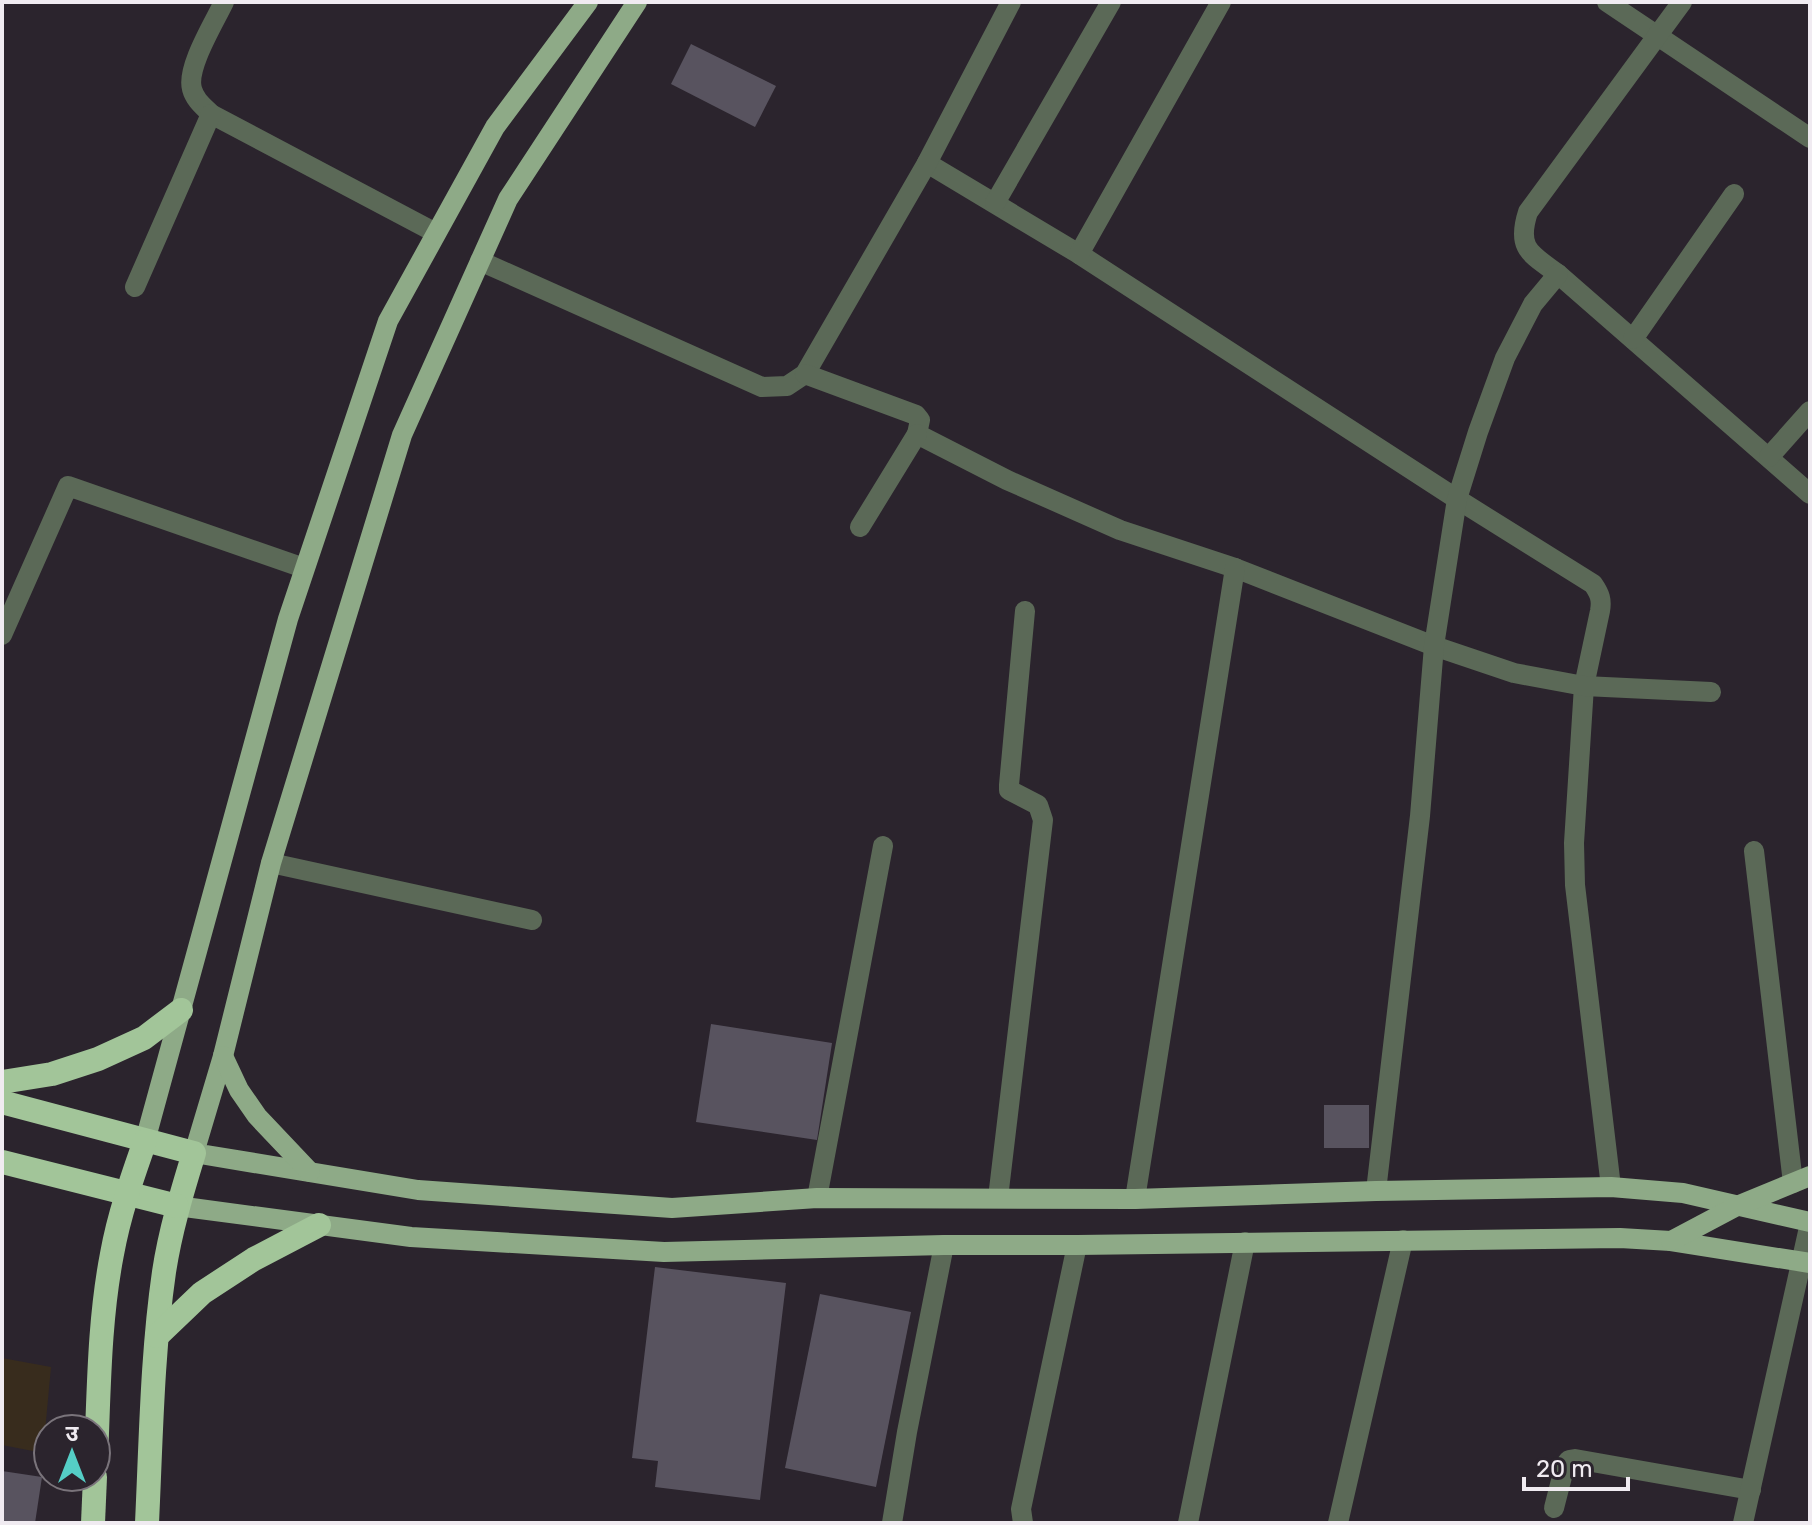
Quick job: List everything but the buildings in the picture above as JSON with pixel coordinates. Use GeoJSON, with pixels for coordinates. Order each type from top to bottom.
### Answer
{"type":"FeatureCollection","features":[{"type":"Feature","properties":{"kind":"highway"},"geometry":{"type":"LineString","coordinates":[[2,1082],[52,1074],[98,1059],[144,1038],[181,1010]]}},
{"type":"Feature","properties":{"kind":"highway"},"geometry":{"type":"LineString","coordinates":[[2,1102],[194,1153],[177,1206],[164,1272],[157,1336],[147,1523]]}},
{"type":"Feature","properties":{"kind":"highway"},"geometry":{"type":"LineString","coordinates":[[98,1413],[103,1318],[112,1254],[127,1194],[145,1141]]}},
{"type":"Feature","properties":{"kind":"highway"},"geometry":{"type":"LineString","coordinates":[[2,1162],[177,1206]]}},
{"type":"Feature","properties":{"kind":"highway"},"geometry":{"type":"LineString","coordinates":[[157,1336],[202,1293],[254,1259],[319,1225]]}},
{"type":"Feature","properties":{"kind":"highway"},"geometry":{"type":"LineString","coordinates":[[93,1523],[94,1493]]}},
{"type":"Feature","properties":{"kind":"main road"},"geometry":{"type":"LineString","coordinates":[[145,1141],[288,619],[388,321],[495,127],[588,2]]}},
{"type":"Feature","properties":{"kind":"main road"},"geometry":{"type":"LineString","coordinates":[[637,2],[508,199],[402,435],[271,863],[223,1056],[194,1153],[418,1190],[672,1208],[817,1198],[1135,1199],[1611,1187],[1683,1193],[1810,1222]]}},
{"type":"Feature","properties":{"kind":"main road"},"geometry":{"type":"LineString","coordinates":[[223,1056],[239,1090],[257,1116],[310,1172]]}},
{"type":"Feature","properties":{"kind":"main road"},"geometry":{"type":"LineString","coordinates":[[1671,1241],[1737,1206],[1802,1180]]}},
{"type":"Feature","properties":{"kind":"main road"},"geometry":{"type":"LineString","coordinates":[[177,1206],[411,1237],[664,1252],[944,1245],[1620,1238],[1671,1241],[1806,1262]]}},
{"type":"Feature","properties":{"kind":"street"},"geometry":{"type":"LineString","coordinates":[[224,2],[193,68],[191,87],[198,102],[211,114],[436,233]]}},
{"type":"Feature","properties":{"kind":"street"},"geometry":{"type":"LineString","coordinates":[[480,261],[762,387],[787,386],[805,374],[927,163],[1011,2]]}},
{"type":"Feature","properties":{"kind":"street"},"geometry":{"type":"LineString","coordinates":[[995,203],[1111,2]]}},
{"type":"Feature","properties":{"kind":"street"},"geometry":{"type":"LineString","coordinates":[[1079,254],[1221,2]]}},
{"type":"Feature","properties":{"kind":"street"},"geometry":{"type":"LineString","coordinates":[[1607,2],[1810,138]]}},
{"type":"Feature","properties":{"kind":"street"},"geometry":{"type":"LineString","coordinates":[[1682,2],[1528,212],[1523,228],[1524,241],[1530,252],[1810,494]]}},
{"type":"Feature","properties":{"kind":"street"},"geometry":{"type":"LineString","coordinates":[[135,287],[211,114]]}},
{"type":"Feature","properties":{"kind":"street"},"geometry":{"type":"LineString","coordinates":[[927,163],[1079,254],[1593,584],[1600,594],[1602,601],[1584,686],[1574,843],[1575,885],[1611,1187]]}},
{"type":"Feature","properties":{"kind":"street"},"geometry":{"type":"LineString","coordinates":[[1633,339],[1734,194]]}},
{"type":"Feature","properties":{"kind":"street"},"geometry":{"type":"LineString","coordinates":[[1376,1191],[1420,816],[1434,646],[1457,499],[1505,358],[1533,304],[1558,274]]}},
{"type":"Feature","properties":{"kind":"street"},"geometry":{"type":"LineString","coordinates":[[805,374],[916,415],[920,420],[917,434],[860,527]]}},
{"type":"Feature","properties":{"kind":"street"},"geometry":{"type":"LineString","coordinates":[[1769,457],[1810,411]]}},
{"type":"Feature","properties":{"kind":"street"},"geometry":{"type":"LineString","coordinates":[[917,434],[1007,480],[1120,530],[1235,568],[1434,646],[1514,673],[1584,686],[1711,692]]}},
{"type":"Feature","properties":{"kind":"street"},"geometry":{"type":"LineString","coordinates":[[2,635],[68,486],[304,568]]}},
{"type":"Feature","properties":{"kind":"street"},"geometry":{"type":"LineString","coordinates":[[1135,1199],[1235,568]]}},
{"type":"Feature","properties":{"kind":"street"},"geometry":{"type":"LineString","coordinates":[[998,1198],[1043,820],[1038,805],[1009,790],[1025,611]]}},
{"type":"Feature","properties":{"kind":"street"},"geometry":{"type":"LineString","coordinates":[[817,1198],[883,846]]}},
{"type":"Feature","properties":{"kind":"street"},"geometry":{"type":"LineString","coordinates":[[1754,851],[1802,1180]]}},
{"type":"Feature","properties":{"kind":"street"},"geometry":{"type":"LineString","coordinates":[[271,863],[532,920]]}},
{"type":"Feature","properties":{"kind":"street"},"geometry":{"type":"LineString","coordinates":[[1743,1523],[1806,1262],[1810,1222]]}},
{"type":"Feature","properties":{"kind":"street"},"geometry":{"type":"LineString","coordinates":[[1338,1523],[1403,1240]]}},
{"type":"Feature","properties":{"kind":"street"},"geometry":{"type":"LineString","coordinates":[[1188,1523],[1245,1242]]}},
{"type":"Feature","properties":{"kind":"street"},"geometry":{"type":"LineString","coordinates":[[892,1523],[944,1245]]}},
{"type":"Feature","properties":{"kind":"street"},"geometry":{"type":"LineString","coordinates":[[1023,1523],[1021,1509],[1077,1245]]}},
{"type":"Feature","properties":{"kind":"street"},"geometry":{"type":"LineString","coordinates":[[1554,1508],[1565,1465],[1575,1459],[1751,1490]]}},
{"type":"Feature","properties":{"kind":"shaded area"},"geometry":{"type":"Polygon","coordinates":[[[2,1358],[51,1367],[47,1413],[32,1413],[32,1451],[2,1445],[2,1358]]]}}]}
